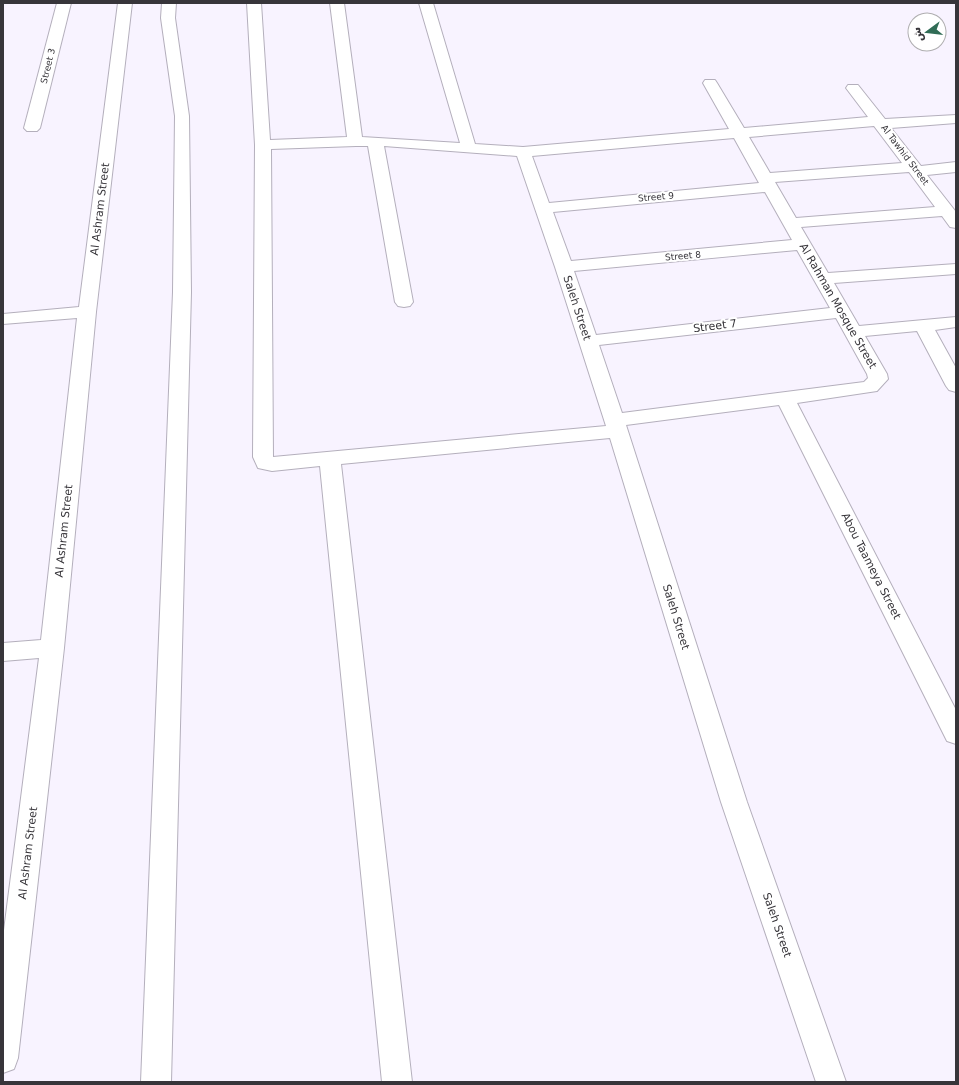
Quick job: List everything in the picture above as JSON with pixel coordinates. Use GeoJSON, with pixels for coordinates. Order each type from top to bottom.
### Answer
{"type":"FeatureCollection","features":[{"type":"Feature","properties":{"kind":"street","name":"Street 3"},"geometry":{"type":"LineString","coordinates":[[32,128],[64,3]]}},
{"type":"Feature","properties":{"kind":"street","name":"Al Ashram Street"},"geometry":{"type":"LineString","coordinates":[[3,1058],[10,950],[52,648],[87,312],[125,3]]}},
{"type":"Feature","properties":{"kind":"street"},"geometry":{"type":"LineString","coordinates":[[156,1082],[184,150],[182,116],[168,18],[169,3]]}},
{"type":"Feature","properties":{"kind":"street"},"geometry":{"type":"LineString","coordinates":[[254,3],[263,145],[375,141],[523,152],[739,133],[956,119]]}},
{"type":"Feature","properties":{"kind":"street"},"geometry":{"type":"LineString","coordinates":[[337,3],[355,142]]}},
{"type":"Feature","properties":{"kind":"street"},"geometry":{"type":"LineString","coordinates":[[426,3],[469,148]]}},
{"type":"Feature","properties":{"kind":"street","name":"Al Rahman Mosque Street"},"geometry":{"type":"LineString","coordinates":[[263,145],[262,457],[265,463],[272,464],[330,460],[616,425],[785,398],[870,387],[875,384],[878,379],[877,374],[710,83]]}},
{"type":"Feature","properties":{"kind":"street","name":"Al Tawhid Street"},"geometry":{"type":"LineString","coordinates":[[854,88],[952,217]]}},
{"type":"Feature","properties":{"kind":"street"},"geometry":{"type":"LineString","coordinates":[[375,141],[404,302]]}},
{"type":"Feature","properties":{"kind":"street","name":"Saleh Street"},"geometry":{"type":"LineString","coordinates":[[523,152],[564,267],[616,425],[734,802],[831,1082]]}},
{"type":"Feature","properties":{"kind":"street","name":"Street 9"},"geometry":{"type":"LineString","coordinates":[[543,208],[767,182],[915,169],[956,167]]}},
{"type":"Feature","properties":{"kind":"street"},"geometry":{"type":"LineString","coordinates":[[790,223],[952,217]]}},
{"type":"Feature","properties":{"kind":"street","name":"Street 8"},"geometry":{"type":"LineString","coordinates":[[564,267],[803,244]]}},
{"type":"Feature","properties":{"kind":"street"},"geometry":{"type":"LineString","coordinates":[[823,279],[956,269]]}},
{"type":"Feature","properties":{"kind":"street"},"geometry":{"type":"LineString","coordinates":[[3,319],[87,312]]}},
{"type":"Feature","properties":{"kind":"street","name":"Street 7"},"geometry":{"type":"LineString","coordinates":[[588,341],[841,312]]}},
{"type":"Feature","properties":{"kind":"street"},"geometry":{"type":"LineString","coordinates":[[853,332],[956,322]]}},
{"type":"Feature","properties":{"kind":"street"},"geometry":{"type":"LineString","coordinates":[[923,325],[956,386]]}},
{"type":"Feature","properties":{"kind":"street","name":"Abou Taameya Street"},"geometry":{"type":"LineString","coordinates":[[785,398],[956,734]]}},
{"type":"Feature","properties":{"kind":"street"},"geometry":{"type":"LineString","coordinates":[[330,460],[397,1082]]}},
{"type":"Feature","properties":{"kind":"street"},"geometry":{"type":"LineString","coordinates":[[3,652],[52,648]]}}]}
